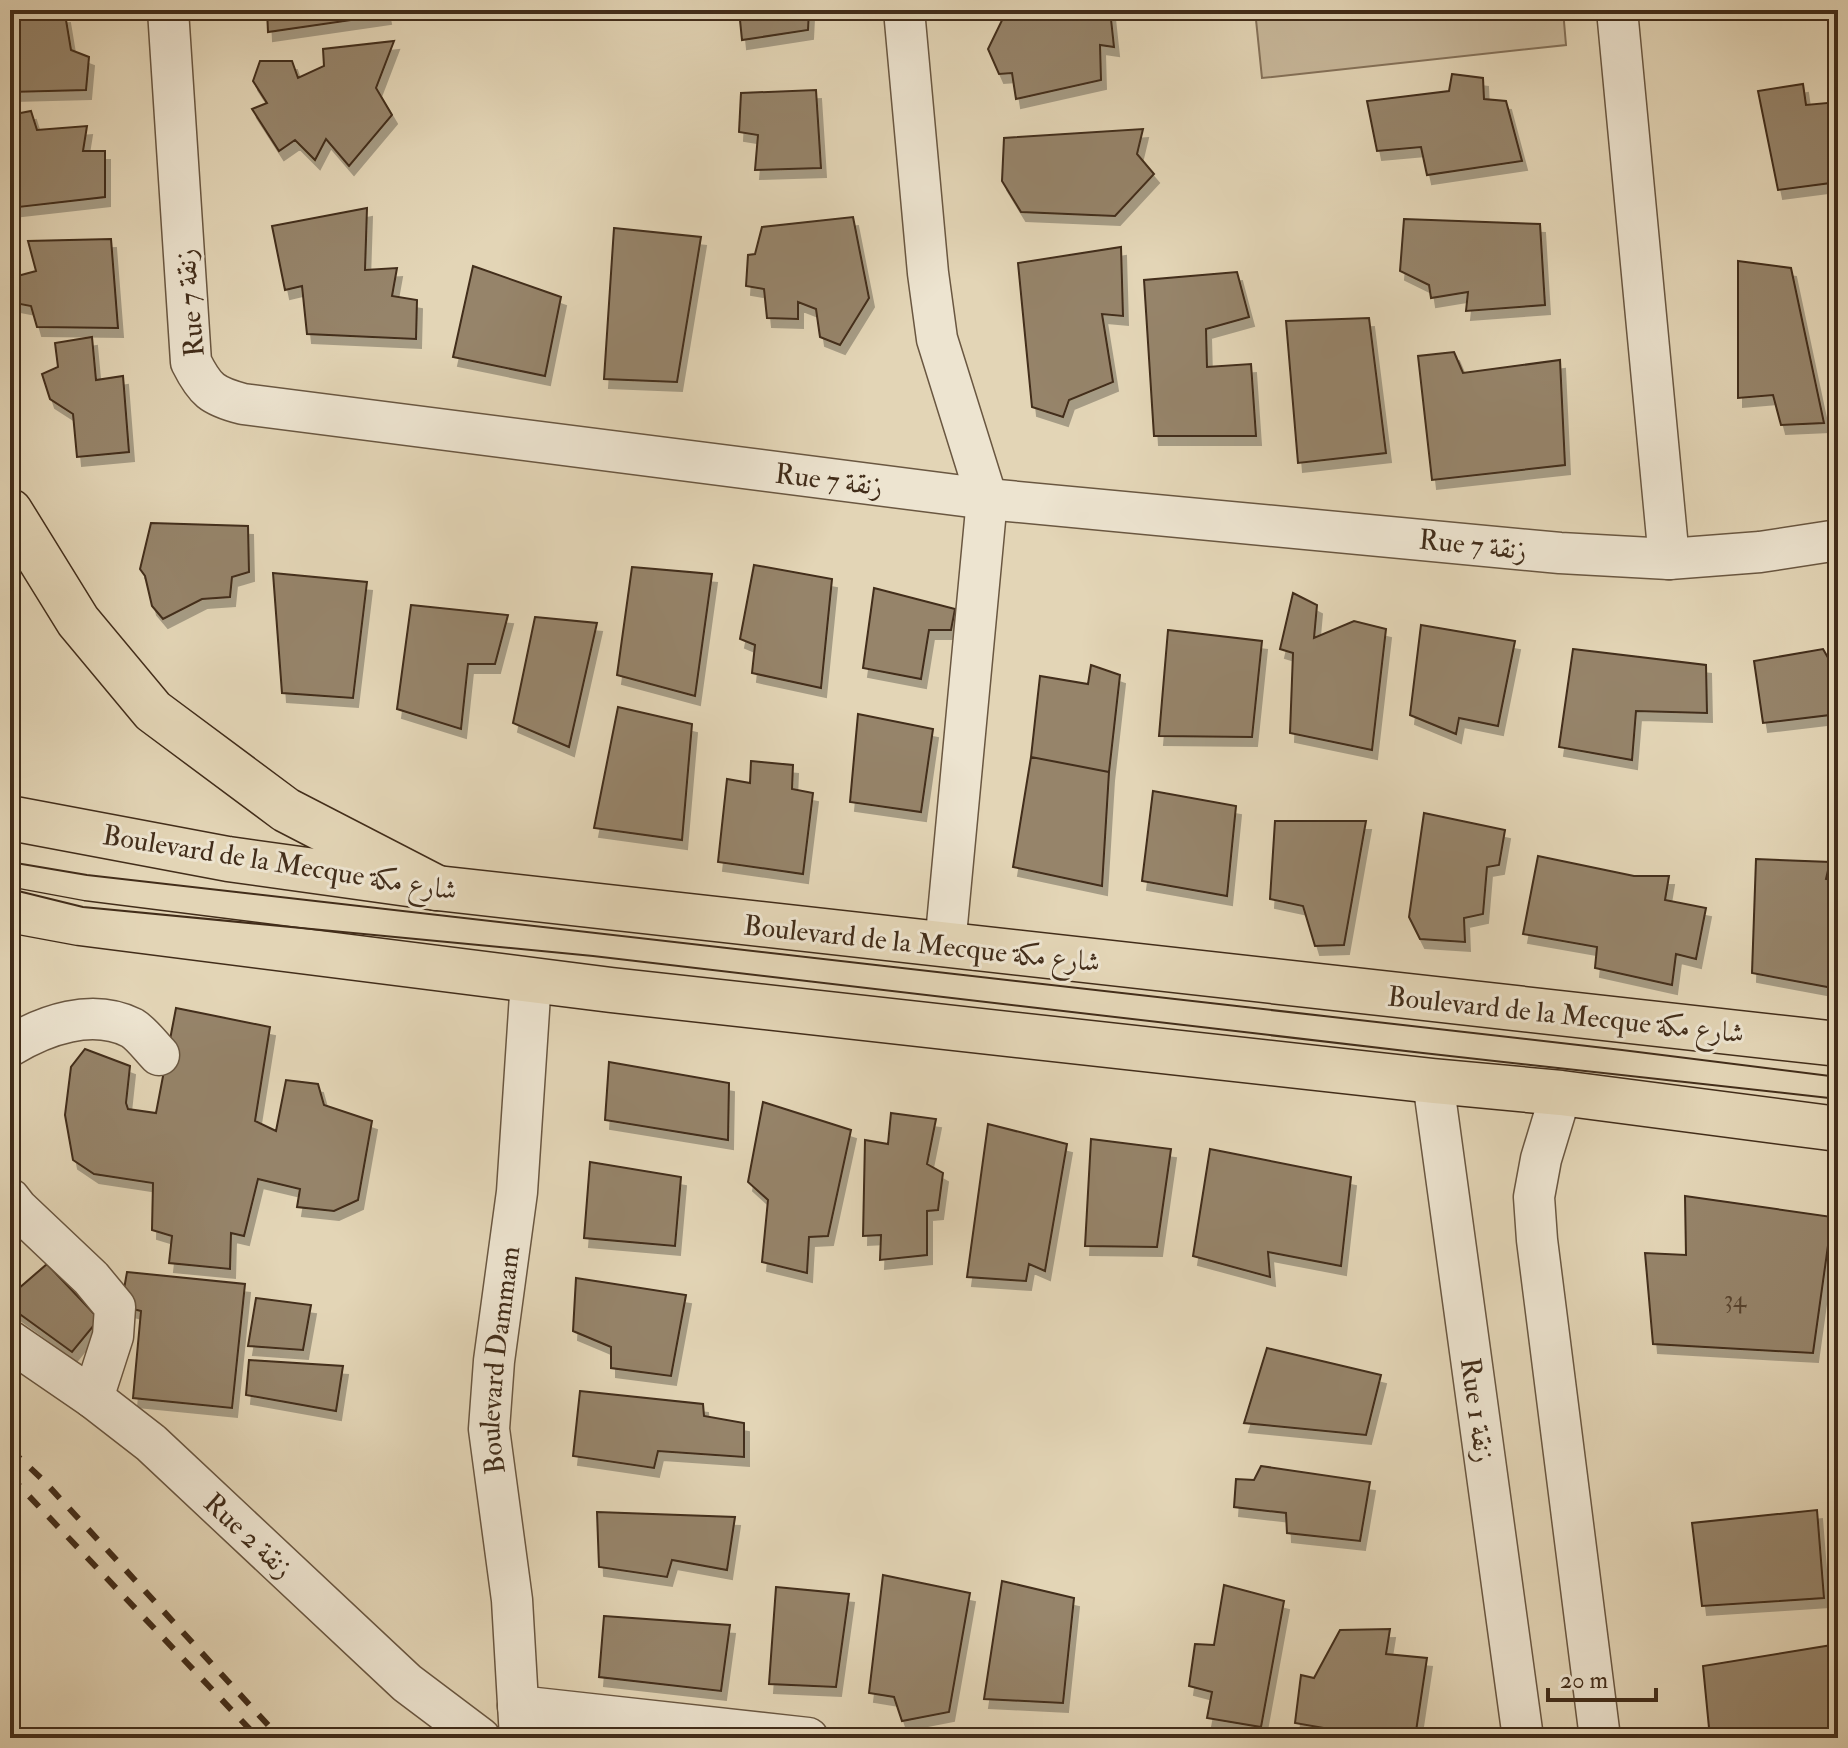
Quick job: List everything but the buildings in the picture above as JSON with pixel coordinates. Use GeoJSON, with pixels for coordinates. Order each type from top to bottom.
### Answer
{"type":"FeatureCollection","features":[{"type":"Feature","properties":{"kind":"main road"},"geometry":{"type":"LineString","coordinates":[[10,511],[78,621],[153,711],[286,810],[437,888]]}},
{"type":"Feature","properties":{"kind":"main road","name":"Boulevard de la Mecque شارع مكة"},"geometry":{"type":"LineString","coordinates":[[10,818],[228,859],[437,888],[1838,1044]]}},
{"type":"Feature","properties":{"kind":"main road"},"geometry":{"type":"LineString","coordinates":[[10,910],[80,923],[531,980],[1561,1093],[1838,1129]]}},
{"type":"Feature","properties":{"kind":"street","name":"Rue 7 زنقة"},"geometry":{"type":"LineString","coordinates":[[168,10],[191,362],[202,385],[219,397],[243,404],[987,499],[1560,553],[1669,559],[1760,552],[1838,540]]}},
{"type":"Feature","properties":{"kind":"street"},"geometry":{"type":"LineString","coordinates":[[904,10],[937,339],[987,499],[945,946]]}},
{"type":"Feature","properties":{"kind":"street"},"geometry":{"type":"LineString","coordinates":[[1617,10],[1669,559]]}},
{"type":"Feature","properties":{"kind":"street","name":"Boulevard Dammam"},"geometry":{"type":"LineString","coordinates":[[519,1722],[512,1600],[489,1429],[494,1361],[517,1192],[531,980]]}},
{"type":"Feature","properties":{"kind":"street"},"geometry":{"type":"LineString","coordinates":[[10,1046],[32,1033],[59,1023],[89,1020],[134,1029],[159,1055]]}},
{"type":"Feature","properties":{"kind":"street","name":"Rue 1 زنقة"},"geometry":{"type":"LineString","coordinates":[[1433,1081],[1523,1738]]}},
{"type":"Feature","properties":{"kind":"street"},"geometry":{"type":"LineString","coordinates":[[1561,1093],[1541,1159],[1534,1197],[1600,1738]]}},
{"type":"Feature","properties":{"kind":"street"},"geometry":{"type":"LineString","coordinates":[[10,1199],[91,1278],[115,1307],[113,1336],[93,1398]]}},
{"type":"Feature","properties":{"kind":"street","name":"Rue 2 زنقة"},"geometry":{"type":"LineString","coordinates":[[10,1341],[93,1398],[151,1443],[407,1683],[480,1738]]}},
{"type":"Feature","properties":{"kind":"street"},"geometry":{"type":"LineString","coordinates":[[519,1722],[808,1738]]}},
{"type":"Feature","properties":{"kind":"shaded area"},"geometry":{"type":"Polygon","coordinates":[[[1255,10],[1563,10],[1566,45],[1262,78],[1255,10]]]}},
{"type":"Feature","properties":{"kind":"tram line"},"geometry":{"type":"LineString","coordinates":[[10,862],[87,875],[1838,1077]]}},
{"type":"Feature","properties":{"kind":"tram line"},"geometry":{"type":"LineString","coordinates":[[10,889],[83,907],[593,956],[1838,1099]]}},
{"type":"Feature","properties":{"kind":"railway"},"geometry":{"type":"LineString","coordinates":[[10,1449],[43,1480],[280,1738]]}},
{"type":"Feature","properties":{"kind":"railway"},"geometry":{"type":"LineString","coordinates":[[10,1476],[258,1738]]}}]}
